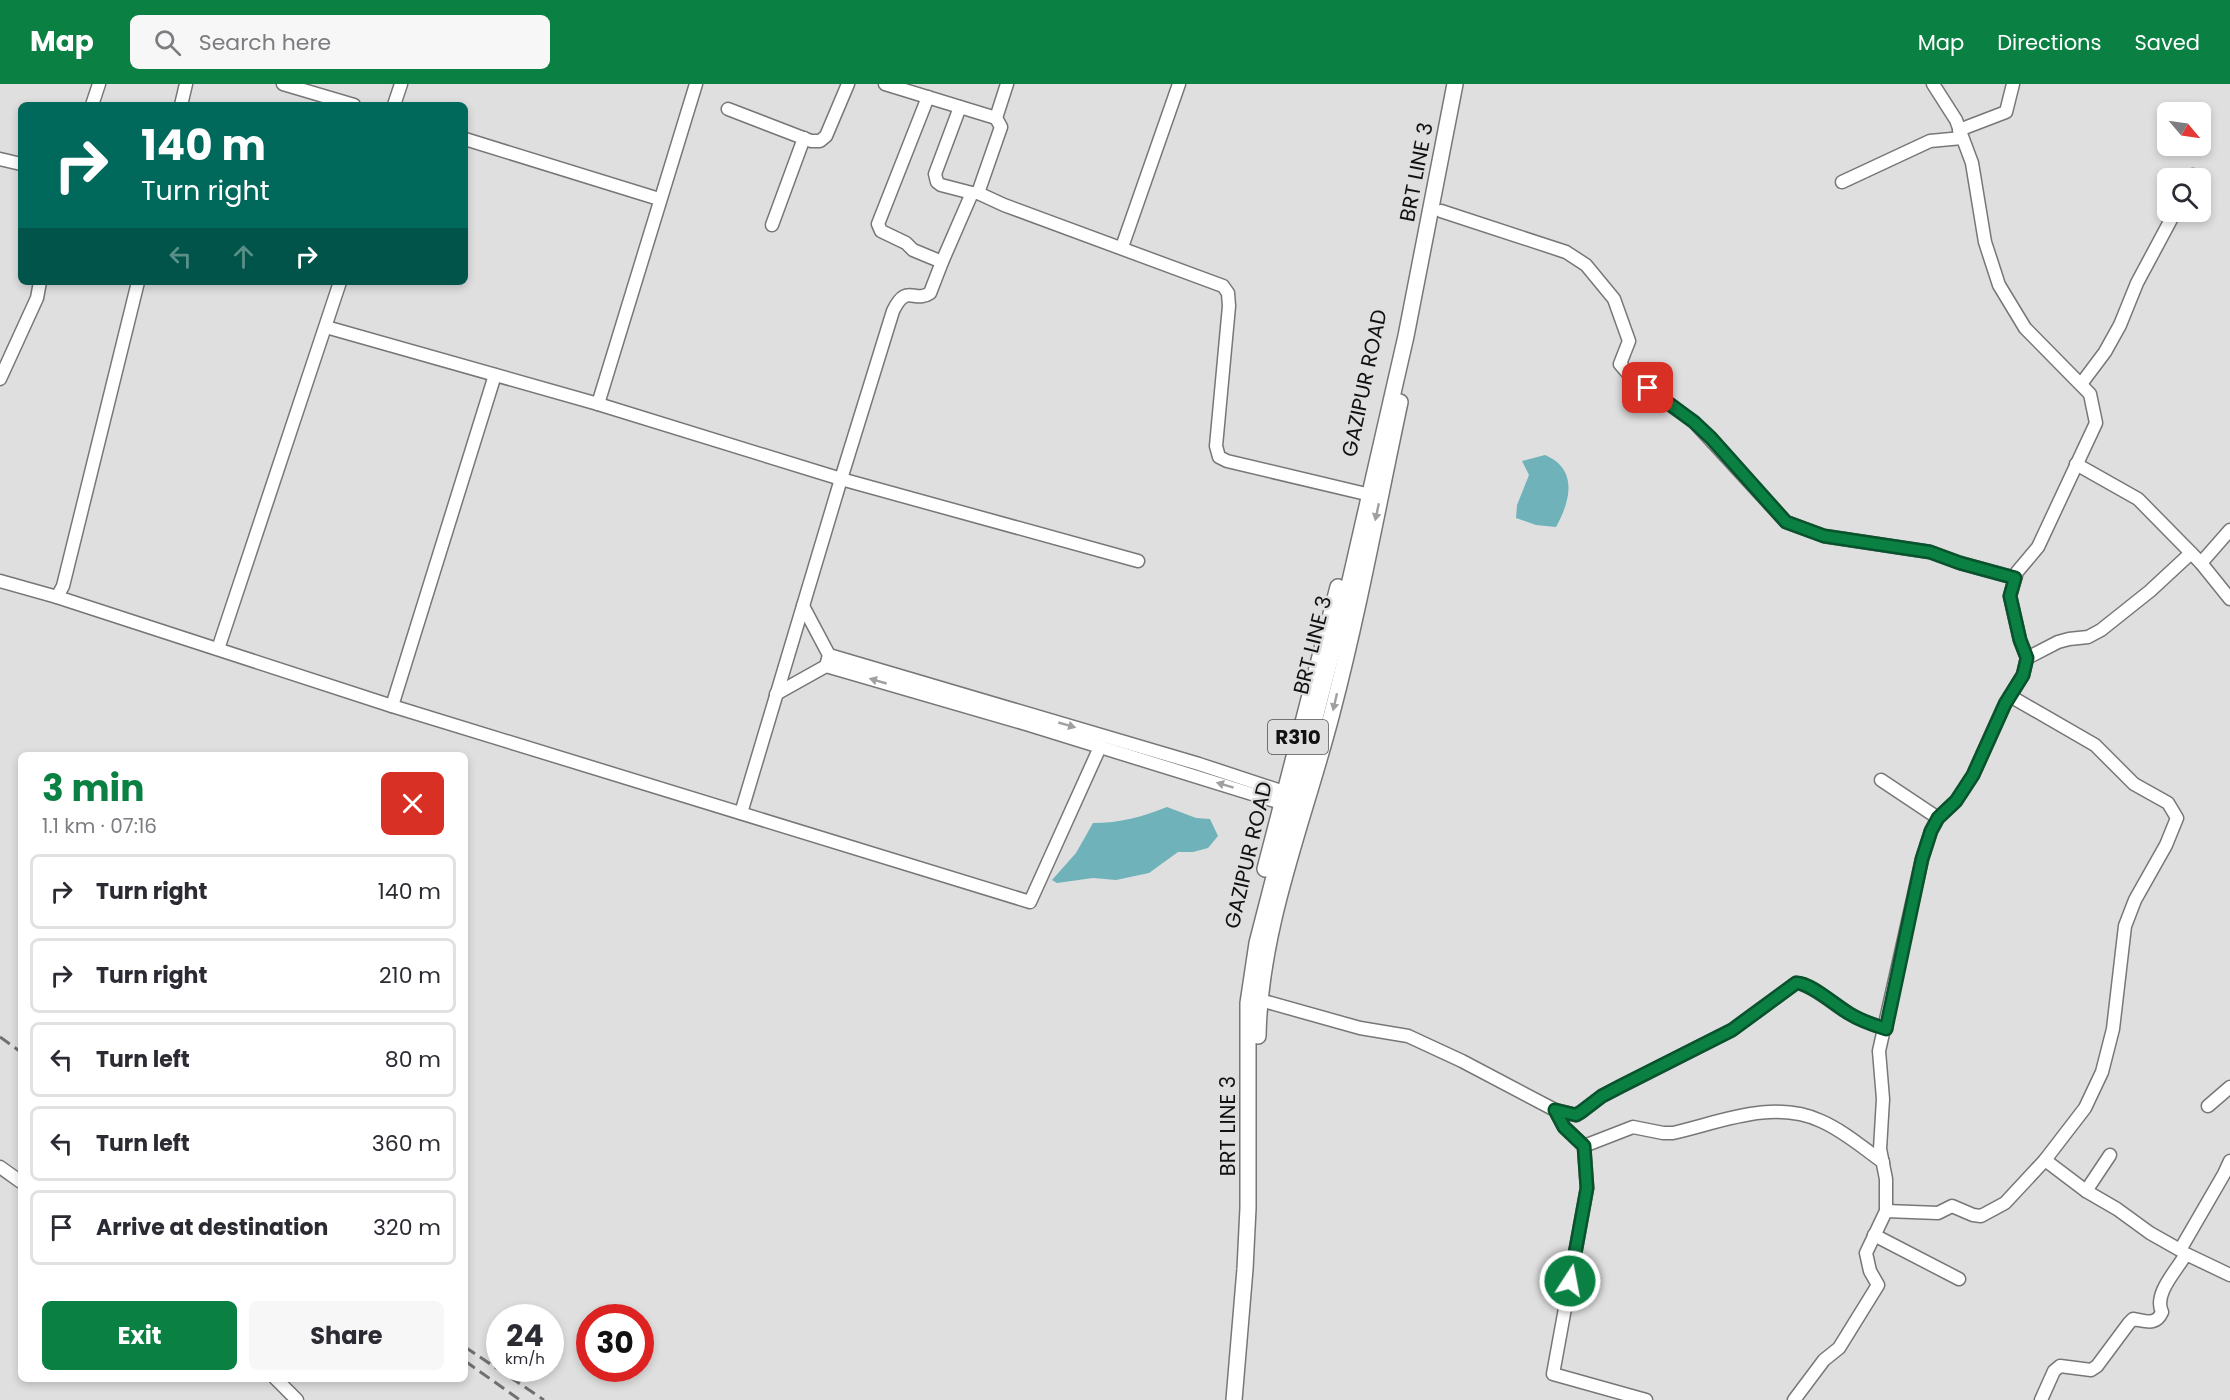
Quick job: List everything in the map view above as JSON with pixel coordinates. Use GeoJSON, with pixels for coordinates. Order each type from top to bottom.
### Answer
{"type":"FeatureCollection","features":[{"type":"Feature","properties":{"kind":"main road","name":"GAZIPUR ROAD"},"geometry":{"type":"LineString","coordinates":[[1227,1400],[1240,1209],[1239,1004],[1245,959],[1283,797],[1362,493],[1419,229],[1446,84]]}},
{"type":"Feature","properties":{"kind":"main road","name":"BRT LINE 3"},"geometry":{"type":"LineString","coordinates":[[1234,1400],[1248,1208],[1248,1003],[1251,977],[1257,943],[1347,594],[1406,336],[1455,84]]}},
{"type":"Feature","properties":{"kind":"main road","name":"GAZIPUR ROAD"},"geometry":{"type":"LineString","coordinates":[[1244,1400],[1255,1269],[1260,1000],[1266,950],[1303,809],[1332,714],[1362,586],[1441,211],[1465,84]]}},
{"type":"Feature","properties":{"kind":"street"},"geometry":{"type":"LineString","coordinates":[[93,102],[99,84]]}},
{"type":"Feature","properties":{"kind":"street"},"geometry":{"type":"LineString","coordinates":[[182,102],[186,84]]}},
{"type":"Feature","properties":{"kind":"street"},"geometry":{"type":"LineString","coordinates":[[283,84],[344,102]]}},
{"type":"Feature","properties":{"kind":"street"},"geometry":{"type":"LineString","coordinates":[[395,102],[401,84]]}},
{"type":"Feature","properties":{"kind":"street"},"geometry":{"type":"LineString","coordinates":[[598,404],[659,198],[696,84]]}},
{"type":"Feature","properties":{"kind":"street"},"geometry":{"type":"LineString","coordinates":[[728,110],[812,141],[820,141],[826,136],[848,84]]}},
{"type":"Feature","properties":{"kind":"street"},"geometry":{"type":"LineString","coordinates":[[741,813],[840,479],[893,311],[903,296],[908,294],[922,296],[930,293],[1000,134],[1001,127],[996,118],[885,84]]}},
{"type":"Feature","properties":{"kind":"street"},"geometry":{"type":"LineString","coordinates":[[996,118],[1007,84]]}},
{"type":"Feature","properties":{"kind":"street"},"geometry":{"type":"LineString","coordinates":[[1122,247],[1179,84]]}},
{"type":"Feature","properties":{"kind":"street"},"geometry":{"type":"LineString","coordinates":[[1794,1400],[1824,1360],[1839,1348],[1878,1285],[1870,1271],[1866,1253],[1886,1211],[1886,1179],[1880,1149],[1883,1099],[1879,1051],[1886,1029],[1922,859],[1938,818],[1956,801],[1973,775],[2010,696],[2023,675],[2027,658],[2020,640],[2010,596],[2015,578],[2017,572],[2038,547],[2096,423],[2090,394],[2025,328],[1999,285],[1985,242],[1972,163],[1961,134],[1933,84]]}},
{"type":"Feature","properties":{"kind":"street"},"geometry":{"type":"LineString","coordinates":[[1842,182],[1930,141],[1961,134],[2006,112],[2013,84]]}},
{"type":"Feature","properties":{"kind":"street"},"geometry":{"type":"LineString","coordinates":[[928,97],[878,224],[881,231],[906,243],[913,250],[942,262]]}},
{"type":"Feature","properties":{"kind":"street"},"geometry":{"type":"LineString","coordinates":[[960,107],[935,174],[937,182],[941,185],[975,193],[1223,286],[1228,293],[1229,306],[1216,446],[1219,457],[1227,461],[1362,493]]}},
{"type":"Feature","properties":{"kind":"street"},"geometry":{"type":"LineString","coordinates":[[772,225],[804,138]]}},
{"type":"Feature","properties":{"kind":"street"},"geometry":{"type":"LineString","coordinates":[[468,140],[659,198]]}},
{"type":"Feature","properties":{"kind":"street"},"geometry":{"type":"LineString","coordinates":[[0,159],[18,163]]}},
{"type":"Feature","properties":{"kind":"street"},"geometry":{"type":"LineString","coordinates":[[1441,211],[1566,252],[1586,265],[1614,299],[1629,341],[1620,364],[1632,378],[1703,430],[1786,522],[1824,536],[1930,552],[2015,578]]}},
{"type":"Feature","properties":{"kind":"street"},"geometry":{"type":"LineString","coordinates":[[2081,384],[2105,352],[2120,325],[2137,282],[2170,222]]}},
{"type":"Feature","properties":{"kind":"street"},"geometry":{"type":"LineString","coordinates":[[0,379],[37,298],[39,285]]}},
{"type":"Feature","properties":{"kind":"street"},"geometry":{"type":"LineString","coordinates":[[57,597],[63,586],[137,285]]}},
{"type":"Feature","properties":{"kind":"street"},"geometry":{"type":"LineString","coordinates":[[218,649],[339,285]]}},
{"type":"Feature","properties":{"kind":"street"},"geometry":{"type":"LineString","coordinates":[[326,327],[598,404],[840,479],[1138,561]]}},
{"type":"Feature","properties":{"kind":"street"},"geometry":{"type":"LineString","coordinates":[[392,706],[495,375]]}},
{"type":"Feature","properties":{"kind":"street"},"geometry":{"type":"LineString","coordinates":[[2076,464],[2138,499],[2201,563],[2230,598]]}},
{"type":"Feature","properties":{"kind":"street"},"geometry":{"type":"LineString","coordinates":[[2201,563],[2230,530]]}},
{"type":"Feature","properties":{"kind":"street"},"geometry":{"type":"LineString","coordinates":[[2027,658],[2058,642],[2088,637],[2101,630],[2144,596],[2191,553]]}},
{"type":"Feature","properties":{"kind":"street"},"geometry":{"type":"LineString","coordinates":[[0,581],[57,597],[392,706],[1030,902],[1100,747]]}},
{"type":"Feature","properties":{"kind":"street"},"geometry":{"type":"LineString","coordinates":[[803,606],[828,660],[1100,747],[1283,797]]}},
{"type":"Feature","properties":{"kind":"street"},"geometry":{"type":"LineString","coordinates":[[776,694],[828,660],[1199,764],[1283,797]]}},
{"type":"Feature","properties":{"kind":"street"},"geometry":{"type":"LineString","coordinates":[[1886,1211],[1938,1213],[1952,1206],[1981,1216],[2005,1203],[2045,1160],[2085,1108],[2102,1072],[2113,1029],[2125,926],[2135,900],[2166,845],[2177,818],[2168,803],[2134,784],[2095,745],[2010,696]]}},
{"type":"Feature","properties":{"kind":"street"},"geometry":{"type":"LineString","coordinates":[[1881,780],[1938,818]]}},
{"type":"Feature","properties":{"kind":"street"},"geometry":{"type":"LineString","coordinates":[[1260,1000],[1360,1028],[1408,1036],[1462,1061],[1555,1110],[1576,1115],[1602,1096],[1732,1030],[1796,983],[1800,982],[1851,1015],[1886,1029]]}},
{"type":"Feature","properties":{"kind":"street"},"geometry":{"type":"LineString","coordinates":[[2208,1106],[2230,1087]]}},
{"type":"Feature","properties":{"kind":"street"},"geometry":{"type":"LineString","coordinates":[[1555,1110],[1564,1127],[1584,1146],[1587,1188],[1552,1374],[1646,1400]]}},
{"type":"Feature","properties":{"kind":"street"},"geometry":{"type":"LineString","coordinates":[[1584,1146],[1633,1128],[1673,1133],[1737,1116],[1792,1112],[1820,1120],[1883,1161]]}},
{"type":"Feature","properties":{"kind":"street"},"geometry":{"type":"LineString","coordinates":[[2086,1191],[2110,1155]]}},
{"type":"Feature","properties":{"kind":"street"},"geometry":{"type":"LineString","coordinates":[[2045,1160],[2086,1191],[2118,1209],[2150,1233],[2230,1275]]}},
{"type":"Feature","properties":{"kind":"street"},"geometry":{"type":"LineString","coordinates":[[2041,1400],[2054,1371],[2060,1366],[2091,1370],[2097,1366],[2133,1319],[2153,1322],[2159,1320],[2162,1312],[2159,1307],[2161,1297],[2230,1161]]}},
{"type":"Feature","properties":{"kind":"street"},"geometry":{"type":"LineString","coordinates":[[0,1167],[18,1180]]}},
{"type":"Feature","properties":{"kind":"street"},"geometry":{"type":"LineString","coordinates":[[1874,1234],[1959,1279]]}},
{"type":"Feature","properties":{"kind":"street"},"geometry":{"type":"LineString","coordinates":[[279,1382],[297,1400]]}},
{"type":"Feature","properties":{"kind":"water"},"geometry":{"type":"Polygon","coordinates":[[[1545,455],[1563,468],[1567,477],[1568,496],[1556,527],[1536,525],[1516,518],[1517,505],[1529,475],[1522,461],[1545,455]]]}},
{"type":"Feature","properties":{"kind":"water"},"geometry":{"type":"Polygon","coordinates":[[[1167,807],[1196,818],[1210,819],[1218,836],[1208,848],[1193,852],[1178,852],[1149,873],[1116,880],[1093,878],[1057,883],[1052,880],[1076,853],[1093,823],[1131,819],[1167,807]]]}},
{"type":"Feature","properties":{"kind":"railway"},"geometry":{"type":"LineString","coordinates":[[0,1037],[18,1050]]}},
{"type":"Feature","properties":{"kind":"railway"},"geometry":{"type":"LineString","coordinates":[[468,1349],[544,1400]]}},
{"type":"Feature","properties":{"kind":"railway"},"geometry":{"type":"LineString","coordinates":[[468,1363],[520,1400]]}},
{"type":"Feature","properties":{"kind":"route"},"geometry":{"type":"LineString","coordinates":[[1570,1281],[1587,1188],[1584,1146],[1564,1127],[1555,1110],[1576,1115],[1602,1096],[1732,1030],[1800,982],[1851,1015],[1886,1029],[1922,859],[1931,831],[1938,818],[1956,801],[1973,775],[2005,704],[2023,675],[2027,658],[2020,640],[2010,596],[2015,578],[1930,552],[1824,536],[1786,522],[1711,438],[1694,422],[1648,388]]}}]}
